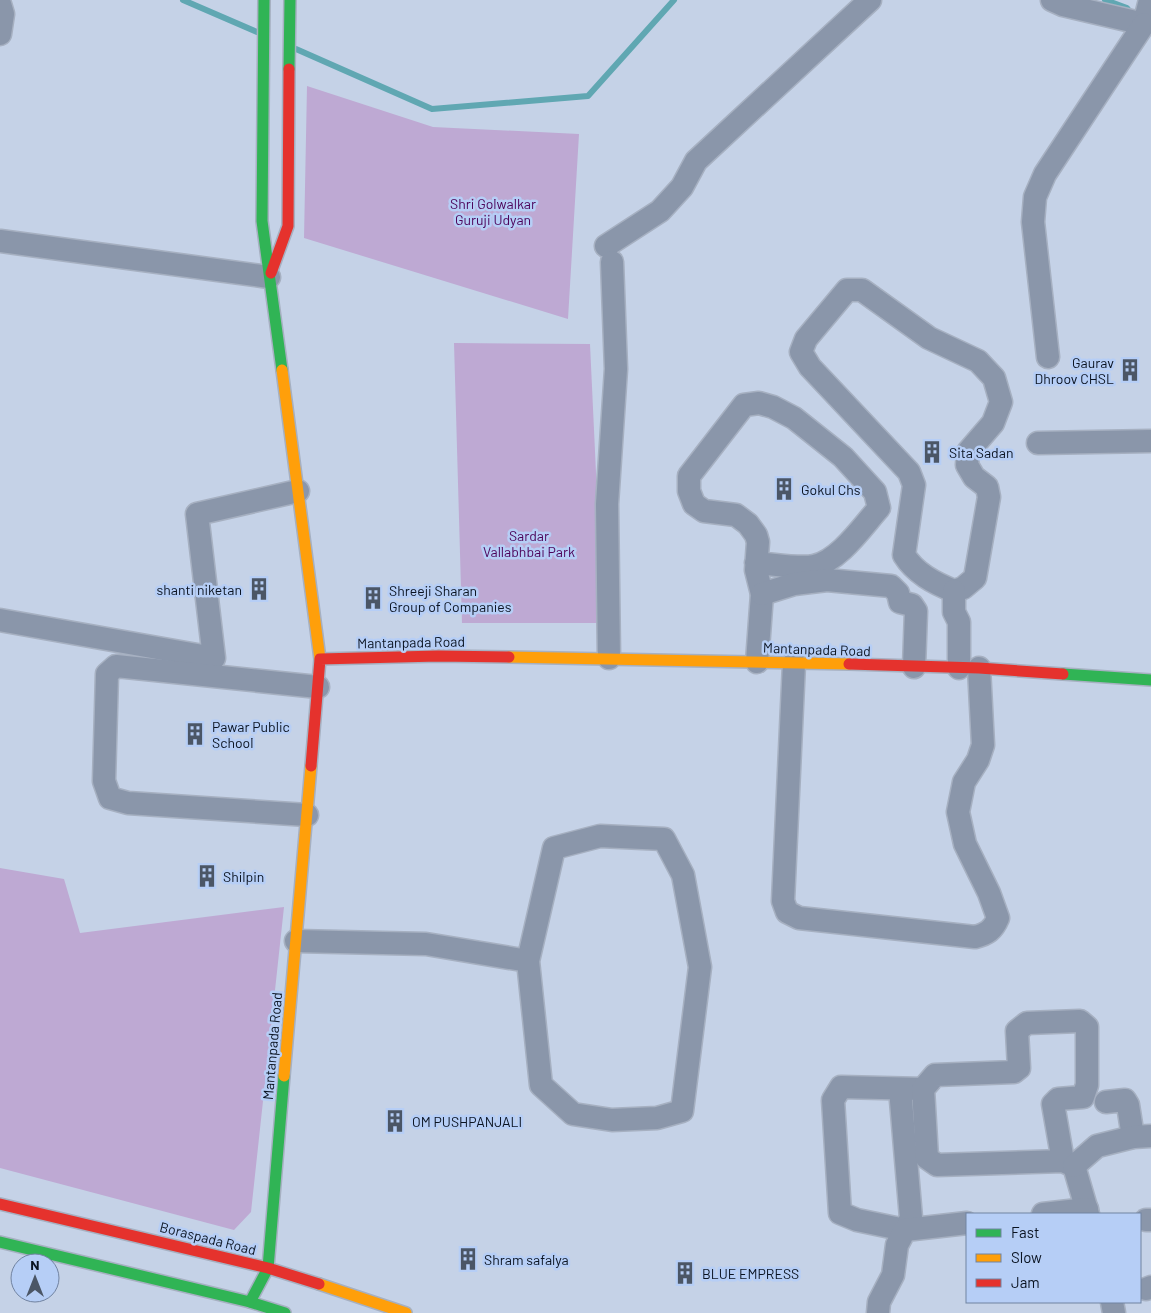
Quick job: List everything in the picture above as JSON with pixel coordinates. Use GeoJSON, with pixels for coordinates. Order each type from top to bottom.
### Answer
{"type":"FeatureCollection","features":[{"type":"Feature","properties":{"kind":"street"},"geometry":{"type":"LineString","coordinates":[[264,0],[262,221],[320,660]]}},
{"type":"Feature","properties":{"kind":"street"},"geometry":{"type":"LineString","coordinates":[[269,277],[288,226],[290,0]]}},
{"type":"Feature","properties":{"kind":"street"},"geometry":{"type":"LineString","coordinates":[[609,658],[607,504],[616,369],[609,254],[660,211],[682,188],[696,162],[870,0]]}},
{"type":"Feature","properties":{"kind":"street"},"geometry":{"type":"LineString","coordinates":[[1052,0],[1063,5],[1144,24]]}},
{"type":"Feature","properties":{"kind":"street"},"geometry":{"type":"LineString","coordinates":[[1048,357],[1033,222],[1035,197],[1045,174],[1144,24],[1150,0]]}},
{"type":"Feature","properties":{"kind":"street"},"geometry":{"type":"LineString","coordinates":[[0,4],[3,14],[0,34]]}},
{"type":"Feature","properties":{"kind":"street"},"geometry":{"type":"LineString","coordinates":[[0,241],[269,277]]}},
{"type":"Feature","properties":{"kind":"street"},"geometry":{"type":"LineString","coordinates":[[794,663],[783,901],[787,912],[799,918],[975,937],[986,934],[995,926],[998,918],[989,893],[965,844],[958,812],[964,782],[978,760],[983,745],[948,621],[954,601],[963,588],[975,578],[989,497],[987,487],[974,477],[967,465],[968,452],[994,423],[1001,402],[994,378],[978,361],[930,338],[862,290],[847,290],[806,338],[801,352],[810,367],[909,472],[914,485],[904,555],[910,565],[954,601]]}},
{"type":"Feature","properties":{"kind":"street"},"geometry":{"type":"LineString","coordinates":[[756,563],[812,567],[824,564],[835,557],[879,508],[875,492],[843,457],[794,418],[774,407],[759,403],[744,405],[688,476],[688,491],[694,504],[704,511],[736,515],[748,524],[756,535],[758,542],[756,563],[756,570],[762,594],[757,662]]}},
{"type":"Feature","properties":{"kind":"street"},"geometry":{"type":"LineString","coordinates":[[1038,443],[1151,442]]}},
{"type":"Feature","properties":{"kind":"street"},"geometry":{"type":"LineString","coordinates":[[0,620],[214,658],[196,514],[298,491]]}},
{"type":"Feature","properties":{"kind":"street"},"geometry":{"type":"LineString","coordinates":[[762,594],[794,584],[827,580],[891,586],[898,593],[900,602],[912,605],[916,611],[914,667]]}},
{"type":"Feature","properties":{"kind":"street","name":"Mantanpada Road"},"geometry":{"type":"LineString","coordinates":[[247,1308],[268,1268],[320,660],[438,656],[609,658],[962,668],[1151,680]]}},
{"type":"Feature","properties":{"kind":"street"},"geometry":{"type":"LineString","coordinates":[[307,815],[128,803],[110,798],[104,781],[106,674],[116,666],[318,687]]}},
{"type":"Feature","properties":{"kind":"street"},"geometry":{"type":"LineString","coordinates":[[600,836],[664,839],[684,875],[700,967],[682,1112],[657,1118],[612,1120],[573,1114],[541,1085],[528,961],[554,848],[600,836]]}},
{"type":"Feature","properties":{"kind":"street"},"geometry":{"type":"LineString","coordinates":[[296,940],[426,944],[528,961]]}},
{"type":"Feature","properties":{"kind":"street"},"geometry":{"type":"LineString","coordinates":[[1066,1213],[1088,1212],[1068,1163],[1053,1104],[1058,1099],[1084,1097],[1087,1085],[1086,1027],[1080,1021],[1027,1023],[1018,1031],[1020,1068],[1014,1072],[935,1075],[923,1089],[928,1158],[937,1164],[1068,1163],[1097,1146],[1142,1137],[1125,1100],[1106,1102]]}},
{"type":"Feature","properties":{"kind":"street"},"geometry":{"type":"LineString","coordinates":[[923,1089],[841,1087],[833,1100],[840,1213],[857,1220],[905,1230],[966,1223]]}},
{"type":"Feature","properties":{"kind":"street"},"geometry":{"type":"LineString","coordinates":[[878,1313],[879,1302],[893,1275],[897,1245],[910,1218],[900,1089]]}},
{"type":"Feature","properties":{"kind":"street","name":"Boraspada Road"},"geometry":{"type":"LineString","coordinates":[[0,1204],[268,1268],[406,1313]]}},
{"type":"Feature","properties":{"kind":"street"},"geometry":{"type":"LineString","coordinates":[[0,1242],[247,1308],[285,1313]]}},
{"type":"Feature","properties":{"kind":"green space","name":"Shri Golwalkar Guruji Udyan"},"geometry":{"type":"Polygon","coordinates":[[[307,86],[433,127],[579,134],[568,319],[304,238],[307,86]]]}},
{"type":"Feature","properties":{"kind":"green space","name":"Sardar Vallabhbai Park"},"geometry":{"type":"Polygon","coordinates":[[[454,343],[590,344],[603,623],[462,623],[454,343]]]}},
{"type":"Feature","properties":{"kind":"green space"},"geometry":{"type":"Polygon","coordinates":[[[0,868],[64,879],[80,933],[284,907],[251,1212],[234,1230],[0,1168],[0,868]]]}},
{"type":"Feature","properties":{"kind":"waterway"},"geometry":{"type":"LineString","coordinates":[[183,0],[257,32]]}},
{"type":"Feature","properties":{"kind":"waterway"},"geometry":{"type":"LineString","coordinates":[[296,49],[432,109],[588,96],[674,0]]}},
{"type":"Feature","properties":{"kind":"waterway"},"geometry":{"type":"LineString","coordinates":[[1105,0],[1127,8],[1131,13]]}},
{"type":"Feature","properties":{"kind":"traffic: fast"},"geometry":{"type":"LineString","coordinates":[[264,0],[262,221],[282,370]]}},
{"type":"Feature","properties":{"kind":"traffic: fast"},"geometry":{"type":"LineString","coordinates":[[289,69],[290,0]]}},
{"type":"Feature","properties":{"kind":"traffic: fast"},"geometry":{"type":"LineString","coordinates":[[1063,674],[1151,680]]}},
{"type":"Feature","properties":{"kind":"traffic: fast"},"geometry":{"type":"LineString","coordinates":[[250,1302],[268,1268],[284,1076]]}},
{"type":"Feature","properties":{"kind":"traffic: fast"},"geometry":{"type":"LineString","coordinates":[[0,1242],[250,1302],[285,1313]]}},
{"type":"Feature","properties":{"kind":"traffic: slow"},"geometry":{"type":"LineString","coordinates":[[282,370],[320,659]]}},
{"type":"Feature","properties":{"kind":"traffic: slow"},"geometry":{"type":"LineString","coordinates":[[509,657],[849,664]]}},
{"type":"Feature","properties":{"kind":"traffic: slow"},"geometry":{"type":"LineString","coordinates":[[284,1076],[311,766]]}},
{"type":"Feature","properties":{"kind":"traffic: slow"},"geometry":{"type":"LineString","coordinates":[[319,1284],[406,1313]]}},
{"type":"Feature","properties":{"kind":"traffic: jam"},"geometry":{"type":"LineString","coordinates":[[271,273],[288,226],[289,69]]}},
{"type":"Feature","properties":{"kind":"traffic: jam"},"geometry":{"type":"LineString","coordinates":[[311,766],[320,659],[438,656],[509,657]]}},
{"type":"Feature","properties":{"kind":"traffic: jam"},"geometry":{"type":"LineString","coordinates":[[849,664],[979,668],[1063,674]]}},
{"type":"Feature","properties":{"kind":"traffic: jam"},"geometry":{"type":"LineString","coordinates":[[0,1204],[268,1268],[319,1284]]}},
{"type":"Feature","properties":{"kind":"place","name":"Gaurav Dhroov CHSL"},"geometry":{"type":"Point","coordinates":[1130,370]}},
{"type":"Feature","properties":{"kind":"place","name":"Sita Sadan"},"geometry":{"type":"Point","coordinates":[932,452]}},
{"type":"Feature","properties":{"kind":"place","name":"Gokul Chs"},"geometry":{"type":"Point","coordinates":[784,489]}},
{"type":"Feature","properties":{"kind":"place","name":"shanti niketan"},"geometry":{"type":"Point","coordinates":[259,589]}},
{"type":"Feature","properties":{"kind":"place","name":"Shreeji Sharan Group of Companies"},"geometry":{"type":"Point","coordinates":[373,598]}},
{"type":"Feature","properties":{"kind":"place","name":"Pawar Public School"},"geometry":{"type":"Point","coordinates":[195,734]}},
{"type":"Feature","properties":{"kind":"place","name":"Shilpin"},"geometry":{"type":"Point","coordinates":[207,876]}},
{"type":"Feature","properties":{"kind":"place","name":"OM PUSHPANJALI"},"geometry":{"type":"Point","coordinates":[395,1121]}},
{"type":"Feature","properties":{"kind":"place","name":"Shram safalya"},"geometry":{"type":"Point","coordinates":[468,1259]}},
{"type":"Feature","properties":{"kind":"place","name":"BLUE EMPRESS"},"geometry":{"type":"Point","coordinates":[685,1273]}}]}
